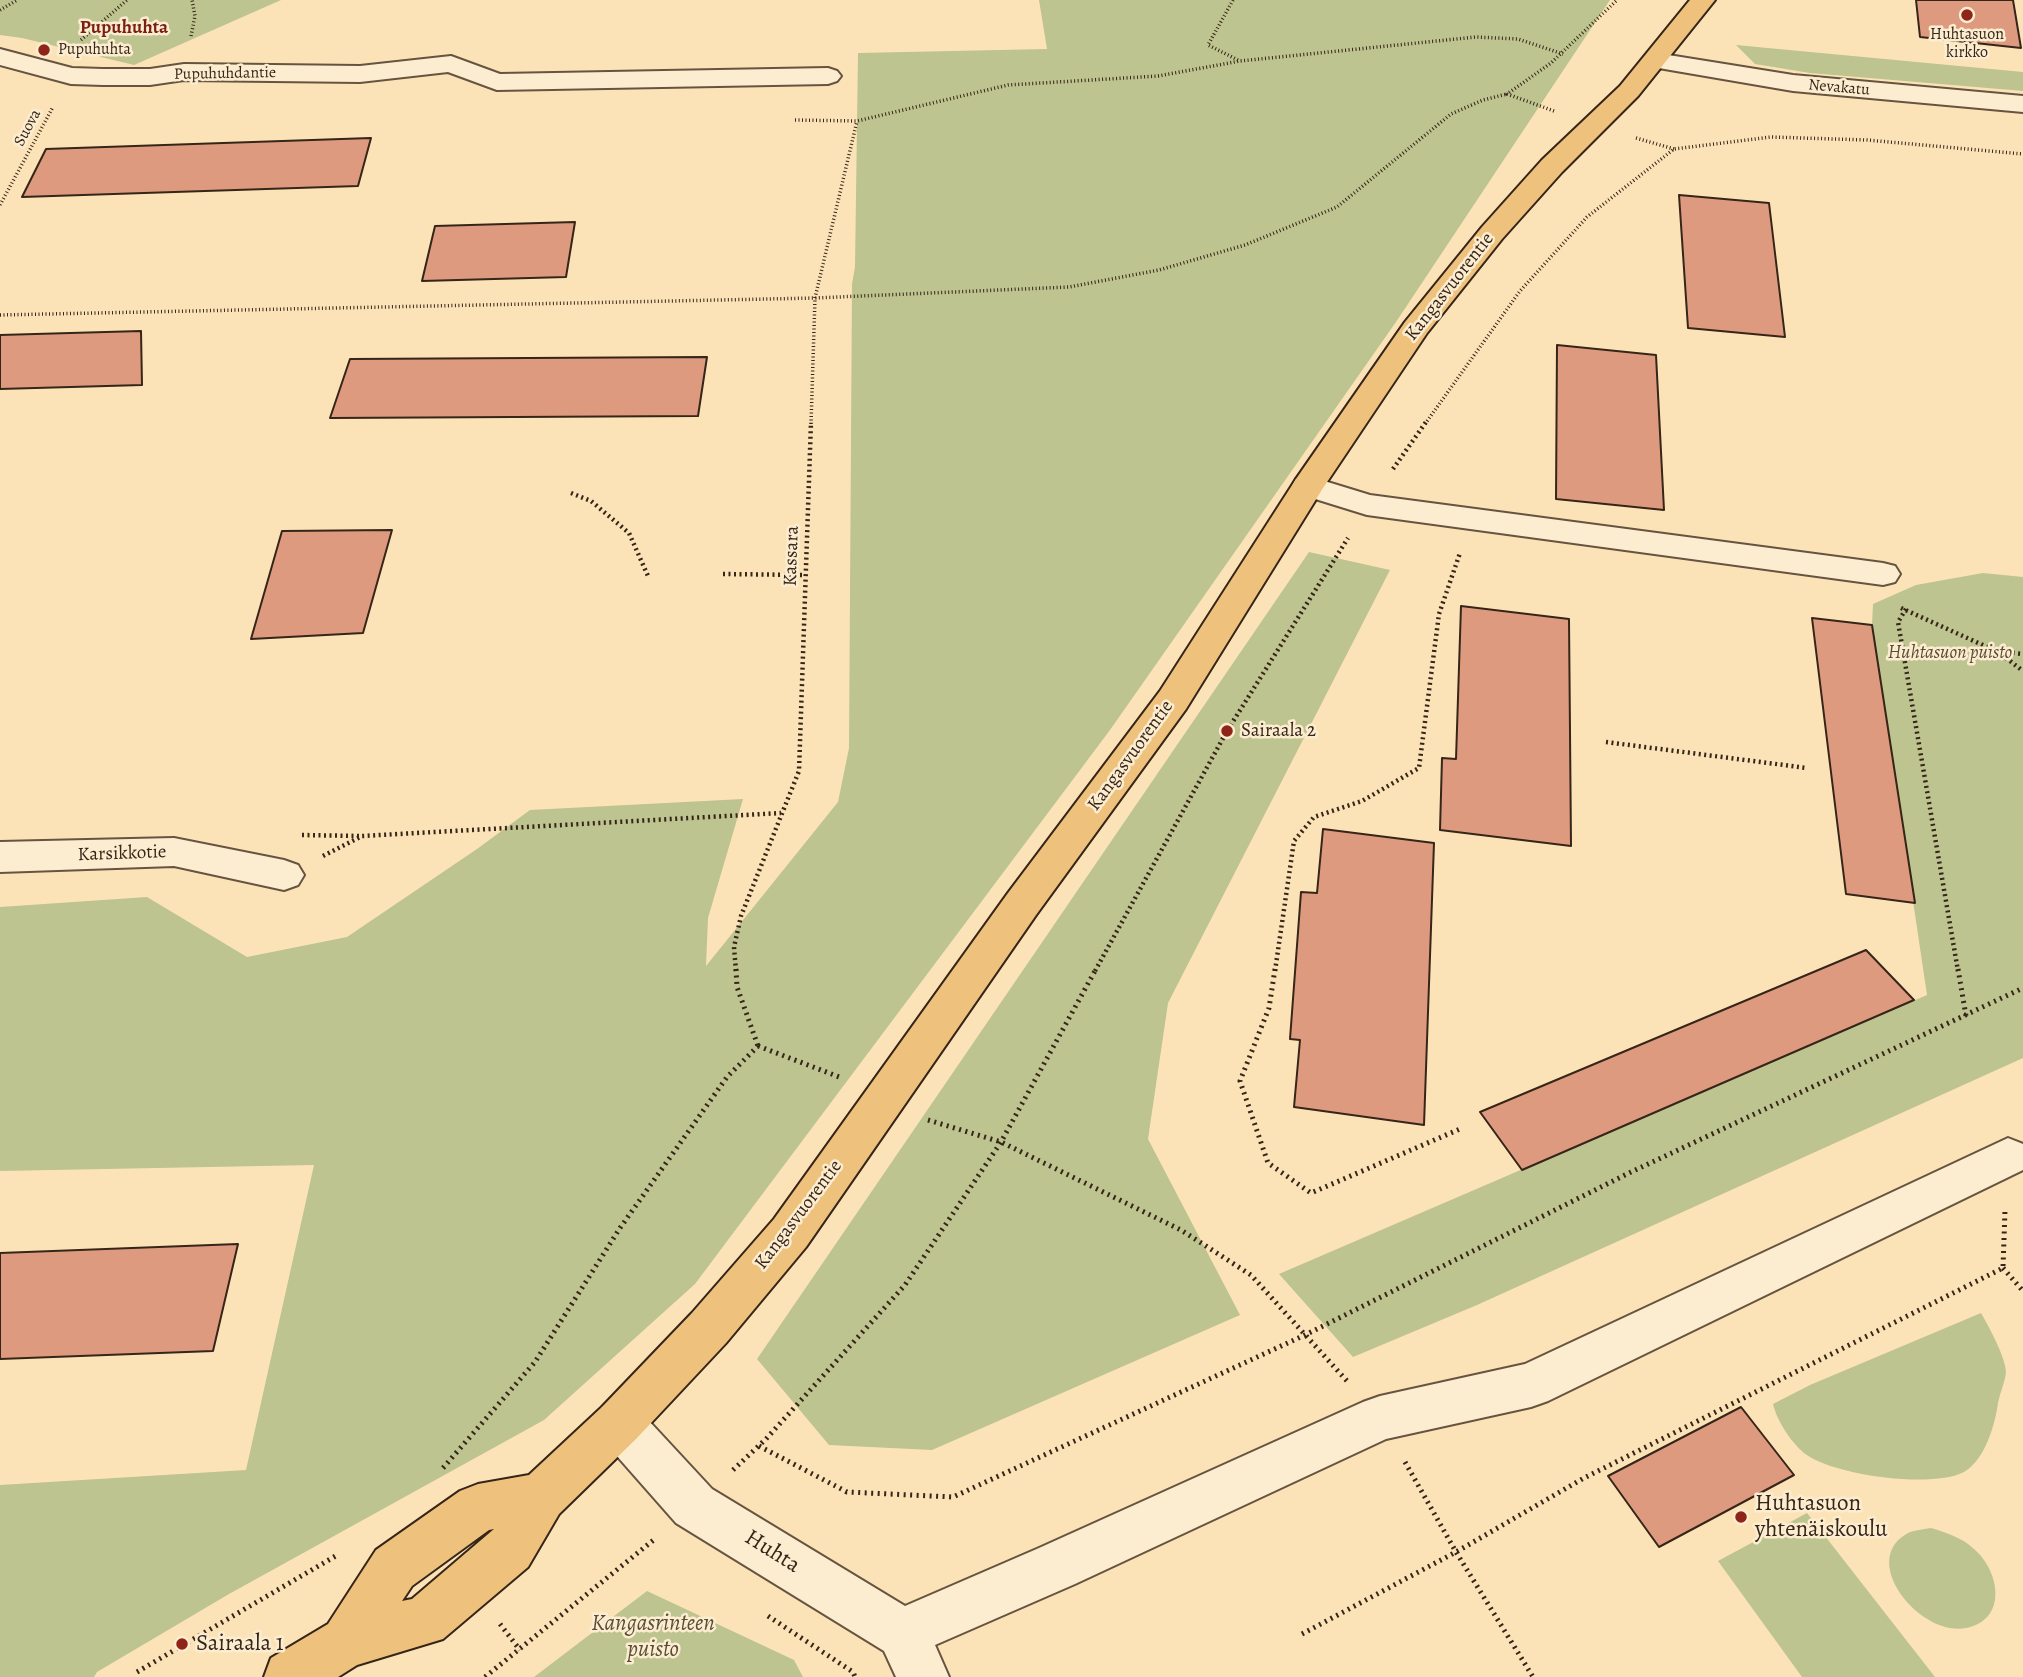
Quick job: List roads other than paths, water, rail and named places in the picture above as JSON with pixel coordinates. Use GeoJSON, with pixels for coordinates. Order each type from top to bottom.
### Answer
{"type":"FeatureCollection","features":[{"type":"Feature","properties":{"kind":"main road","name":"Kangasvuorentie"},"geometry":{"type":"LineString","coordinates":[[290,1677],[346,1642],[425,1621],[510,1550],[541,1497],[619,1423],[709,1328],[790,1233],[1022,904],[1173,700],[1308,486],[1416,328],[1492,233],[1552,166],[1629,91],[1703,0]]}},
{"type":"Feature","properties":{"kind":"main road","name":"Kangasvuorentie"},"geometry":{"type":"LineString","coordinates":[[346,1642],[394,1568],[478,1508],[541,1497]]}},
{"type":"Feature","properties":{"kind":"street","name":"Pupuhuhdantie"},"geometry":{"type":"LineString","coordinates":[[0,57],[71,76],[103,77],[150,77],[184,72],[360,75],[451,64],[497,82],[828,76]]}},
{"type":"Feature","properties":{"kind":"street","name":"Nevakatu"},"geometry":{"type":"LineString","coordinates":[[1656,61],[1722,75],[2023,104]]}},
{"type":"Feature","properties":{"kind":"street"},"geometry":{"type":"LineString","coordinates":[[1898,92],[1945,119],[2023,125]]}},
{"type":"Feature","properties":{"kind":"street"},"geometry":{"type":"LineString","coordinates":[[1308,486],[1367,505],[1883,574]]}},
{"type":"Feature","properties":{"kind":"street","name":"Karsikkotie"},"geometry":{"type":"LineString","coordinates":[[0,858],[174,852],[284,875]]}},
{"type":"Feature","properties":{"kind":"street"},"geometry":{"type":"LineString","coordinates":[[912,1655],[1058,1566],[1380,1418],[1531,1385],[2008,1157]]}},
{"type":"Feature","properties":{"kind":"street","name":"Huhta"},"geometry":{"type":"LineString","coordinates":[[619,1423],[694,1506],[912,1655]]}},
{"type":"Feature","properties":{"kind":"place","name":"Huhtasuon kirkko"},"geometry":{"type":"Point","coordinates":[1967,15]}},
{"type":"Feature","properties":{"kind":"place","name":"Pupuhuhta"},"geometry":{"type":"Point","coordinates":[44,50]}},
{"type":"Feature","properties":{"kind":"place","name":"Sairaala 2"},"geometry":{"type":"Point","coordinates":[1227,731]}},
{"type":"Feature","properties":{"kind":"place","name":"Huhtasuon yhtenäiskoulu"},"geometry":{"type":"Point","coordinates":[1741,1517]}},
{"type":"Feature","properties":{"kind":"place","name":"Sairaala 1"},"geometry":{"type":"Point","coordinates":[182,1644]}},
{"type":"Feature","properties":{"kind":"district","name":"Pupuhuhta"},"geometry":{"type":"Point","coordinates":[124,28]}},
{"type":"Feature","properties":{"kind":"park label","name":"Huhtasuon puisto"},"geometry":{"type":"Point","coordinates":[1950,653]}},
{"type":"Feature","properties":{"kind":"park label","name":"Kangasrinteen puisto"},"geometry":{"type":"Point","coordinates":[653,1637]}}]}
